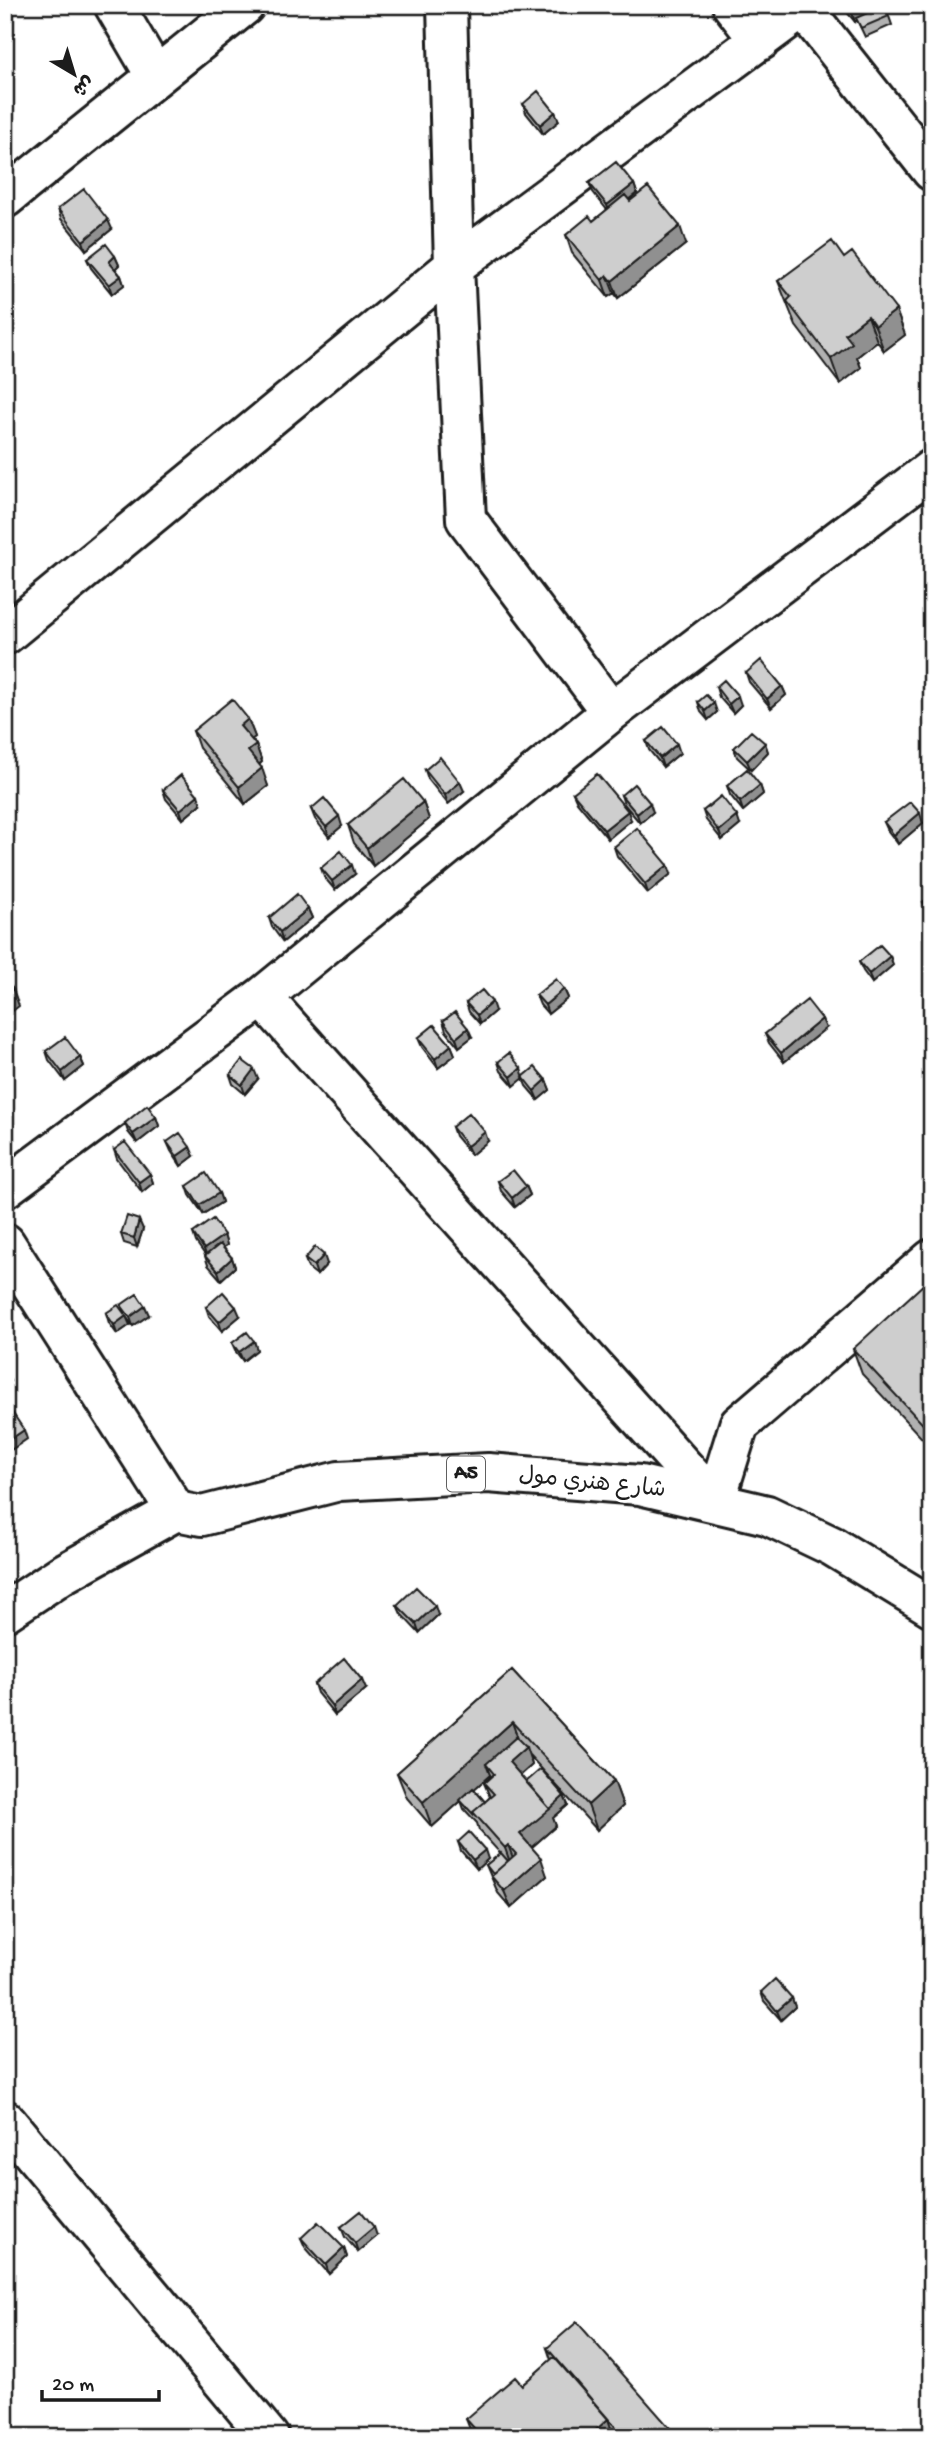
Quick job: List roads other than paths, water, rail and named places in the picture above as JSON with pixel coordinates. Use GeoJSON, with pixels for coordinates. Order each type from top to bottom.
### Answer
{"type":"FeatureCollection","features":[{"type":"Feature","properties":{"kind":"main road"},"geometry":{"type":"LineString","coordinates":[[114,5],[155,75]]}},
{"type":"Feature","properties":{"kind":"main road"},"geometry":{"type":"LineString","coordinates":[[5,198],[245,5]]}},
{"type":"Feature","properties":{"kind":"main road"},"geometry":{"type":"LineString","coordinates":[[447,5],[454,266],[466,519],[611,712]]}},
{"type":"Feature","properties":{"kind":"main road"},"geometry":{"type":"LineString","coordinates":[[732,5],[760,41]]}},
{"type":"Feature","properties":{"kind":"main road"},"geometry":{"type":"LineString","coordinates":[[5,635],[454,266],[805,7],[932,172]]}},
{"type":"Feature","properties":{"kind":"main road"},"geometry":{"type":"LineString","coordinates":[[5,1188],[262,997],[611,712],[932,470]]}},
{"type":"Feature","properties":{"kind":"main road"},"geometry":{"type":"LineString","coordinates":[[262,997],[715,1502]]}},
{"type":"Feature","properties":{"kind":"main road"},"geometry":{"type":"LineString","coordinates":[[5,1243],[176,1511],[61,1575],[5,1612]]}},
{"type":"Feature","properties":{"kind":"main road"},"geometry":{"type":"LineString","coordinates":[[715,1502],[739,1425],[932,1259]]}},
{"type":"Feature","properties":{"kind":"main road","name":"شارع هنري مول"},"geometry":{"type":"LineString","coordinates":[[176,1511],[202,1516],[339,1481],[488,1473],[640,1485],[768,1515],[821,1541],[932,1607]]}},
{"type":"Feature","properties":{"kind":"main road"},"geometry":{"type":"LineString","coordinates":[[5,2120],[269,2437]]}}]}
